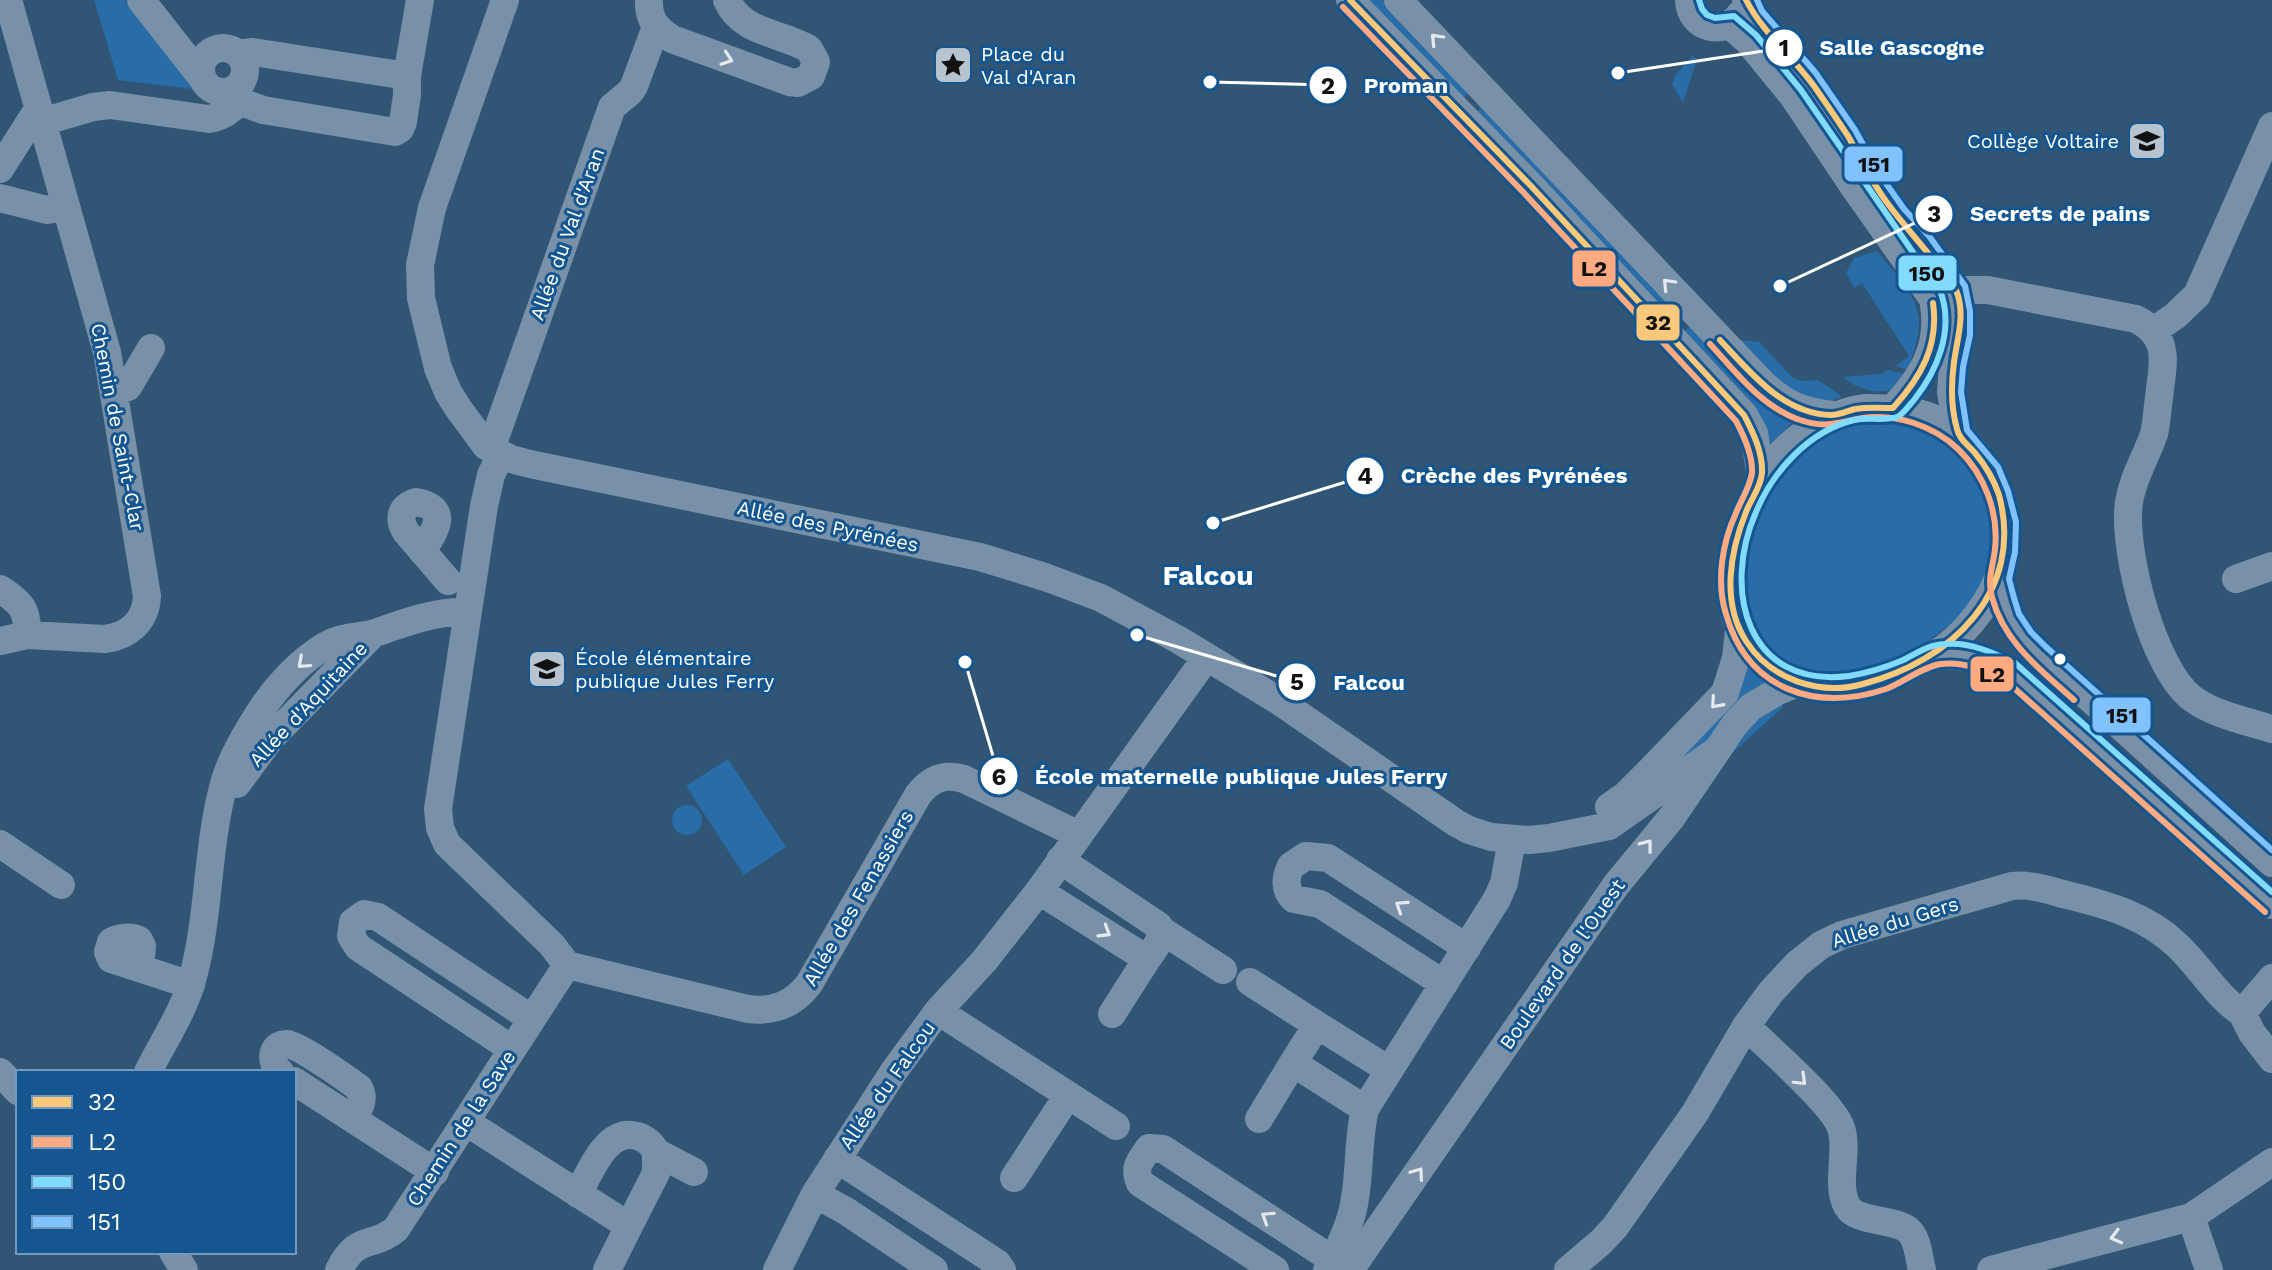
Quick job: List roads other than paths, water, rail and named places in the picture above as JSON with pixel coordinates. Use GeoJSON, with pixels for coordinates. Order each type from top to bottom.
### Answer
{"type":"FeatureCollection","features":[{"type":"Feature","properties":{"kind":"street","name":"Chemin de Saint-Clar"},"geometry":{"type":"LineString","coordinates":[[8,0],[107,352],[147,587],[145,611],[135,627],[125,634],[112,638],[8,638]]}},
{"type":"Feature","properties":{"kind":"street"},"geometry":{"type":"LineString","coordinates":[[141,0],[215,91],[235,94],[251,107],[263,110],[395,132],[403,122],[420,0]]}},
{"type":"Feature","properties":{"kind":"street"},"geometry":{"type":"LineString","coordinates":[[505,0],[432,208],[420,265],[421,298],[438,368],[448,392],[473,431],[496,451],[475,556],[453,614],[438,809],[440,828],[447,844],[552,945],[567,965]]}},
{"type":"Feature","properties":{"kind":"street"},"geometry":{"type":"LineString","coordinates":[[649,0],[656,27],[672,39],[790,82],[798,83],[811,76],[816,62],[809,49],[752,26],[733,12],[727,0]]}},
{"type":"Feature","properties":{"kind":"street"},"geometry":{"type":"LineString","coordinates":[[1350,0],[1531,186],[1744,415],[1754,433],[1761,477]]}},
{"type":"Feature","properties":{"kind":"street"},"geometry":{"type":"LineString","coordinates":[[1398,0],[1763,384],[1783,401],[1808,412],[1834,415]]}},
{"type":"Feature","properties":{"kind":"street"},"geometry":{"type":"LineString","coordinates":[[1689,0],[1693,15],[1699,22],[1715,28],[1730,25],[1740,14],[1745,0]]}},
{"type":"Feature","properties":{"kind":"street"},"geometry":{"type":"LineString","coordinates":[[1745,0],[1753,16],[1815,89],[1896,215],[1921,242],[1944,295],[1936,316],[1932,350],[1918,379],[1893,408]]}},
{"type":"Feature","properties":{"kind":"street"},"geometry":{"type":"LineString","coordinates":[[1730,25],[1748,41],[1793,96],[1854,187],[1960,312],[1960,335],[1951,392],[1958,434]]}},
{"type":"Feature","properties":{"kind":"street","name":"Allée du Val d'Aran"},"geometry":{"type":"LineString","coordinates":[[496,451],[612,107],[634,86],[656,27]]}},
{"type":"Feature","properties":{"kind":"street"},"geometry":{"type":"LineString","coordinates":[[171,39],[193,47],[253,52],[407,76]]}},
{"type":"Feature","properties":{"kind":"street"},"geometry":{"type":"LineString","coordinates":[[0,169],[40,116],[110,105],[209,119],[223,115],[236,104],[235,94],[245,70],[243,61],[226,52],[207,55],[201,71],[203,79]]}},
{"type":"Feature","properties":{"kind":"street"},"geometry":{"type":"LineString","coordinates":[[2153,331],[2197,295],[2272,126]]}},
{"type":"Feature","properties":{"kind":"street"},"geometry":{"type":"LineString","coordinates":[[0,198],[47,210],[66,207]]}},
{"type":"Feature","properties":{"kind":"street"},"geometry":{"type":"LineString","coordinates":[[1944,295],[1976,289],[2000,292],[2129,317],[2143,322],[2153,331],[2164,359],[2157,420],[2133,485],[2128,510],[2132,559],[2147,615],[2163,662],[2181,689],[2203,705],[2272,729]]}},
{"type":"Feature","properties":{"kind":"street"},"geometry":{"type":"LineString","coordinates":[[115,392],[128,387],[151,348]]}},
{"type":"Feature","properties":{"kind":"street"},"geometry":{"type":"LineString","coordinates":[[1893,408],[1936,420],[1958,434],[1990,473],[1999,494],[2006,523],[2005,551],[1999,579],[1984,606],[1963,631],[1936,655],[1877,681],[1824,688],[1798,683],[1781,675],[1754,652],[1739,631],[1730,583],[1732,560],[1746,511],[1761,477],[1780,455],[1811,429],[1834,415],[1854,409],[1893,408]]}},
{"type":"Feature","properties":{"kind":"street","name":"Allée des Pyrénées"},"geometry":{"type":"LineString","coordinates":[[496,451],[530,464],[980,557],[1011,565],[1112,604],[1179,640],[1279,701],[1456,823],[1480,834],[1512,840],[1549,838],[1609,826],[1716,751]]}},
{"type":"Feature","properties":{"kind":"street"},"geometry":{"type":"LineString","coordinates":[[422,551],[448,581]]}},
{"type":"Feature","properties":{"kind":"street"},"geometry":{"type":"LineString","coordinates":[[453,614],[441,593],[448,581],[469,565],[475,556]]}},
{"type":"Feature","properties":{"kind":"street"},"geometry":{"type":"LineString","coordinates":[[2236,579],[2272,566]]}},
{"type":"Feature","properties":{"kind":"street"},"geometry":{"type":"LineString","coordinates":[[1999,579],[2010,618],[2023,638],[2272,863]]}},
{"type":"Feature","properties":{"kind":"street"},"geometry":{"type":"LineString","coordinates":[[0,589],[17,600],[27,620],[8,638]]}},
{"type":"Feature","properties":{"kind":"street","name":"Allée d'Aquitaine"},"geometry":{"type":"LineString","coordinates":[[149,1070],[191,985],[218,815],[256,756],[373,634],[411,621],[453,614]]}},
{"type":"Feature","properties":{"kind":"street","name":"Allée des Pyrénées"},"geometry":{"type":"LineString","coordinates":[[1576,832],[1626,795],[1725,693],[1736,658],[1739,631]]}},
{"type":"Feature","properties":{"kind":"street"},"geometry":{"type":"LineString","coordinates":[[1936,655],[1975,657],[2011,672],[2272,905]]}},
{"type":"Feature","properties":{"kind":"street","name":"Allée du Falcou"},"geometry":{"type":"LineString","coordinates":[[777,1270],[815,1194],[894,1071],[938,1011],[984,961],[1039,891],[1206,658]]}},
{"type":"Feature","properties":{"kind":"street","name":"Boulevard de l'Ouest"},"geometry":{"type":"LineString","coordinates":[[1337,1267],[1616,885],[1672,817],[1735,724],[1751,707],[1798,683]]}},
{"type":"Feature","properties":{"kind":"street","name":"Allée des Fenassiers"},"geometry":{"type":"LineString","coordinates":[[567,965],[748,1009],[769,1010],[796,998],[809,984],[918,795],[931,781],[959,777],[1079,835]]}},
{"type":"Feature","properties":{"kind":"street"},"geometry":{"type":"LineString","coordinates":[[1275,1270],[1140,1183],[1136,1174],[1138,1164],[1149,1148],[1163,1149],[1337,1267],[1355,1201],[1365,1109],[1497,899],[1504,883],[1512,840]]}},
{"type":"Feature","properties":{"kind":"street"},"geometry":{"type":"LineString","coordinates":[[2,849],[61,885]]}},
{"type":"Feature","properties":{"kind":"street"},"geometry":{"type":"LineString","coordinates":[[1444,984],[1320,904],[1294,899],[1287,885],[1291,866],[1306,856],[1328,858],[1467,948]]}},
{"type":"Feature","properties":{"kind":"street"},"geometry":{"type":"LineString","coordinates":[[1060,860],[1223,970]]}},
{"type":"Feature","properties":{"kind":"street","name":"Allée du Gers"},"geometry":{"type":"LineString","coordinates":[[1568,1270],[1615,1227],[1695,1113],[1746,1026],[1789,972],[1830,940],[2012,886],[2033,886],[2111,906],[2148,922],[2180,948],[2229,1005],[2242,1013],[2252,1033],[2272,1059]]}},
{"type":"Feature","properties":{"kind":"street"},"geometry":{"type":"LineString","coordinates":[[1039,891],[1147,959]]}},
{"type":"Feature","properties":{"kind":"street"},"geometry":{"type":"LineString","coordinates":[[512,1049],[358,947],[351,936],[353,922],[364,914],[378,917],[532,1019]]}},
{"type":"Feature","properties":{"kind":"street"},"geometry":{"type":"LineString","coordinates":[[1112,1014],[1159,940],[1161,930]]}},
{"type":"Feature","properties":{"kind":"street","name":"Chemin de la Save"},"geometry":{"type":"LineString","coordinates":[[339,1270],[347,1255],[357,1246],[386,1236],[396,1229],[567,965]]}},
{"type":"Feature","properties":{"kind":"street"},"geometry":{"type":"LineString","coordinates":[[140,968],[191,985]]}},
{"type":"Feature","properties":{"kind":"street"},"geometry":{"type":"LineString","coordinates":[[2242,1013],[2272,978]]}},
{"type":"Feature","properties":{"kind":"street"},"geometry":{"type":"LineString","coordinates":[[1250,982],[1389,1070]]}},
{"type":"Feature","properties":{"kind":"street","name":"Allée du Falcou"},"geometry":{"type":"LineString","coordinates":[[938,1011],[1116,1126]]}},
{"type":"Feature","properties":{"kind":"street"},"geometry":{"type":"LineString","coordinates":[[1259,1119],[1317,1025]]}},
{"type":"Feature","properties":{"kind":"street"},"geometry":{"type":"LineString","coordinates":[[1746,1026],[1828,1106],[1840,1124],[1844,1142],[1845,1202],[1852,1212],[1909,1231],[1914,1238],[1922,1270]]}},
{"type":"Feature","properties":{"kind":"street"},"geometry":{"type":"LineString","coordinates":[[278,1070],[272,1060],[276,1048],[295,1046],[359,1088],[361,1105],[353,1118]]}},
{"type":"Feature","properties":{"kind":"street"},"geometry":{"type":"LineString","coordinates":[[1293,1063],[1365,1109]]}},
{"type":"Feature","properties":{"kind":"street"},"geometry":{"type":"LineString","coordinates":[[0,1072],[16,1089]]}},
{"type":"Feature","properties":{"kind":"street"},"geometry":{"type":"LineString","coordinates":[[296,1082],[435,1172]]}},
{"type":"Feature","properties":{"kind":"street"},"geometry":{"type":"LineString","coordinates":[[1014,1178],[1068,1095]]}},
{"type":"Feature","properties":{"kind":"street"},"geometry":{"type":"LineString","coordinates":[[466,1122],[629,1226]]}},
{"type":"Feature","properties":{"kind":"street"},"geometry":{"type":"LineString","coordinates":[[578,1194],[604,1149],[617,1138],[631,1135],[641,1137],[656,1152],[694,1172]]}},
{"type":"Feature","properties":{"kind":"street"},"geometry":{"type":"LineString","coordinates":[[607,1270],[656,1173],[656,1152]]}},
{"type":"Feature","properties":{"kind":"street","name":"Allée du Falcou"},"geometry":{"type":"LineString","coordinates":[[837,1159],[997,1263],[1002,1270]]}},
{"type":"Feature","properties":{"kind":"street"},"geometry":{"type":"LineString","coordinates":[[1991,1270],[2191,1217],[2272,1162]]}},
{"type":"Feature","properties":{"kind":"street"},"geometry":{"type":"LineString","coordinates":[[1190,1215],[1213,1181]]}},
{"type":"Feature","properties":{"kind":"street"},"geometry":{"type":"LineString","coordinates":[[815,1194],[934,1270]]}},
{"type":"Feature","properties":{"kind":"street"},"geometry":{"type":"LineString","coordinates":[[2191,1217],[2209,1270]]}},
{"type":"Feature","properties":{"kind":"place","name":"Place du Val d'Aran"},"geometry":{"type":"Point","coordinates":[953,65]}},
{"type":"Feature","properties":{"kind":"place","name":"Salle Gascogne"},"geometry":{"type":"Point","coordinates":[1618,73]}},
{"type":"Feature","properties":{"kind":"place","name":"Proman"},"geometry":{"type":"Point","coordinates":[1210,82]}},
{"type":"Feature","properties":{"kind":"place","name":"Collège Voltaire"},"geometry":{"type":"Point","coordinates":[2147,141]}},
{"type":"Feature","properties":{"kind":"place","name":"Secrets de pains"},"geometry":{"type":"Point","coordinates":[1780,286]}},
{"type":"Feature","properties":{"kind":"place","name":"Crèche des Pyrénées"},"geometry":{"type":"Point","coordinates":[1213,523]}},
{"type":"Feature","properties":{"kind":"place","name":"Falcou"},"geometry":{"type":"Point","coordinates":[1137,635]}},
{"type":"Feature","properties":{"kind":"place","name":"École maternelle publique Jules Ferry"},"geometry":{"type":"Point","coordinates":[965,662]}},
{"type":"Feature","properties":{"kind":"place","name":"École élémentaire publique Jules Ferry"},"geometry":{"type":"Point","coordinates":[547,669]}},
{"type":"Feature","properties":{"kind":"district","name":"Falcou"},"geometry":{"type":"Point","coordinates":[1208,575]}}]}
